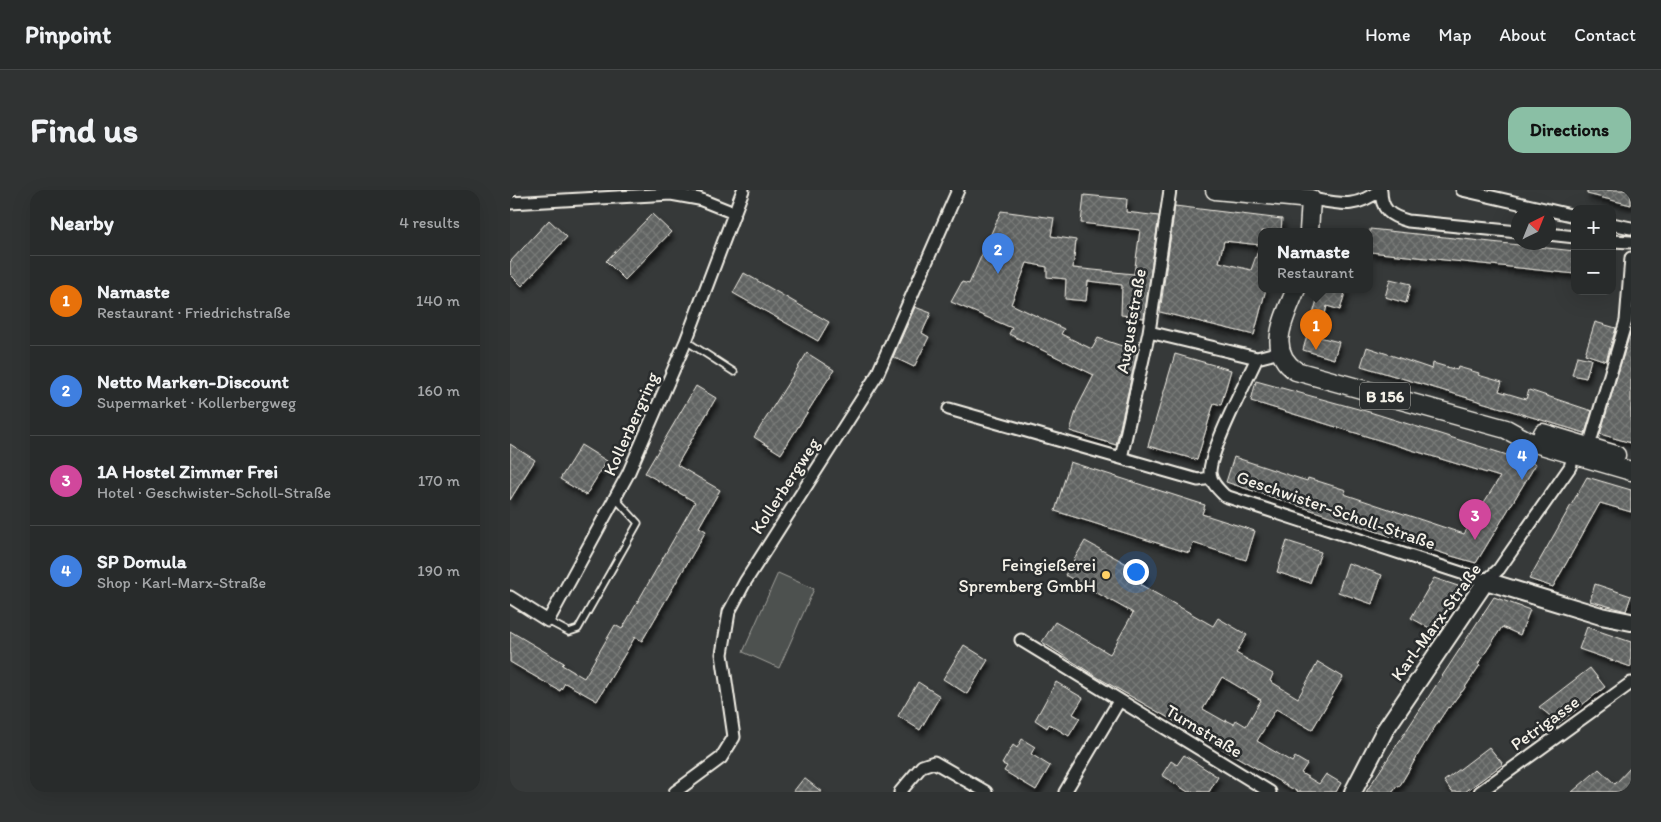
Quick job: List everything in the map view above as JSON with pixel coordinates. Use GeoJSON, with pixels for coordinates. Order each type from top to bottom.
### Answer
{"type":"FeatureCollection","features":[{"type":"Feature","properties":{"kind":"main road"},"geometry":{"type":"LineString","coordinates":[[1215,190],[1312,194],[1309,228]]}},
{"type":"Feature","properties":{"kind":"main road"},"geometry":{"type":"LineString","coordinates":[[1280,352],[1282,324],[1294,293]]}},
{"type":"Feature","properties":{"kind":"main road","name":"B 156"},"geometry":{"type":"LineString","coordinates":[[1280,352],[1286,364],[1296,371],[1506,429],[1531,429],[1631,472]]}},
{"type":"Feature","properties":{"kind":"main road","name":"B 156"},"geometry":{"type":"LineString","coordinates":[[1581,450],[1631,459]]}},
{"type":"Feature","properties":{"kind":"main road","name":"Geschwister-Scholl-Straße"},"geometry":{"type":"LineString","coordinates":[[1486,582],[1601,616],[1631,622]]}},
{"type":"Feature","properties":{"kind":"main road","name":"Karl-Marx-Straße"},"geometry":{"type":"LineString","coordinates":[[1353,792],[1385,730],[1486,582]]}},
{"type":"Feature","properties":{"kind":"main road","name":"Geschwister-Scholl-Straße"},"geometry":{"type":"LineString","coordinates":[[1601,616],[1615,626],[1631,632]]}},
{"type":"Feature","properties":{"kind":"street","name":"Kollerbergring"},"geometry":{"type":"LineString","coordinates":[[548,621],[616,499],[686,341],[744,190]]}},
{"type":"Feature","properties":{"kind":"street","name":"Kollerbergweg"},"geometry":{"type":"LineString","coordinates":[[675,792],[721,758],[734,736],[722,654],[729,612],[745,582],[877,375],[958,190]]}},
{"type":"Feature","properties":{"kind":"street","name":"Auguststraße"},"geometry":{"type":"LineString","coordinates":[[1122,458],[1149,332],[1170,190]]}},
{"type":"Feature","properties":{"kind":"street"},"geometry":{"type":"LineString","coordinates":[[1312,194],[1356,204],[1370,198],[1381,190],[1384,207],[1392,216],[1408,221],[1511,231]]}},
{"type":"Feature","properties":{"kind":"street"},"geometry":{"type":"LineString","coordinates":[[1462,190],[1571,215]]}},
{"type":"Feature","properties":{"kind":"street"},"geometry":{"type":"LineString","coordinates":[[510,203],[672,194],[699,200],[734,214]]}},
{"type":"Feature","properties":{"kind":"street"},"geometry":{"type":"LineString","coordinates":[[1616,225],[1631,228]]}},
{"type":"Feature","properties":{"kind":"street"},"geometry":{"type":"LineString","coordinates":[[1556,235],[1571,237]]}},
{"type":"Feature","properties":{"kind":"street"},"geometry":{"type":"LineString","coordinates":[[1616,240],[1631,242]]}},
{"type":"Feature","properties":{"kind":"street","name":"Karl-Marx-Straße"},"geometry":{"type":"LineString","coordinates":[[1486,582],[1505,562],[1581,450],[1626,321],[1631,258]]}},
{"type":"Feature","properties":{"kind":"street"},"geometry":{"type":"LineString","coordinates":[[1149,332],[1257,358],[1280,352]]}},
{"type":"Feature","properties":{"kind":"street"},"geometry":{"type":"LineString","coordinates":[[1211,478],[1210,472],[1215,454],[1257,358]]}},
{"type":"Feature","properties":{"kind":"street","name":"Geschwister-Scholl-Straße"},"geometry":{"type":"LineString","coordinates":[[949,409],[1198,480],[1211,478],[1215,486],[1225,496],[1486,582]]}},
{"type":"Feature","properties":{"kind":"street"},"geometry":{"type":"LineString","coordinates":[[510,597],[548,621]]}},
{"type":"Feature","properties":{"kind":"street","name":"Turnstraße"},"geometry":{"type":"LineString","coordinates":[[1021,640],[1270,792]]}},
{"type":"Feature","properties":{"kind":"street","name":"Petrigasse"},"geometry":{"type":"LineString","coordinates":[[1480,792],[1631,683]]}},
{"type":"Feature","properties":{"kind":"street"},"geometry":{"type":"LineString","coordinates":[[1065,792],[1119,701]]}},
{"type":"Feature","properties":{"kind":"street"},"geometry":{"type":"LineString","coordinates":[[900,792],[922,766],[928,762],[934,762],[943,766],[986,792]]}},
{"type":"Feature","properties":{"kind":"lane"},"geometry":{"type":"LineString","coordinates":[[686,341],[734,372]]}},
{"type":"Feature","properties":{"kind":"lane"},"geometry":{"type":"LineString","coordinates":[[548,621],[569,632],[578,629],[638,523],[616,499]]}},
{"type":"Feature","properties":{"kind":"shaded area"},"geometry":{"type":"Polygon","coordinates":[[[778,573],[814,589],[779,668],[743,652],[778,573]]]}},
{"type":"Feature","properties":{"kind":"building"},"geometry":{"type":"Polygon","coordinates":[[[1587,190],[1631,190],[1631,205],[1587,194],[1587,190]]]}},
{"type":"Feature","properties":{"kind":"building"},"geometry":{"type":"Polygon","coordinates":[[[1084,195],[1127,199],[1126,212],[1159,216],[1144,318],[1121,315],[1122,285],[1088,281],[1086,301],[1065,299],[1066,279],[1047,277],[1047,267],[1027,263],[1011,304],[1064,329],[1061,334],[1092,349],[1098,338],[1122,346],[1123,344],[1138,348],[1116,445],[1070,431],[1077,408],[1094,375],[1009,334],[1012,328],[951,302],[962,282],[969,284],[1001,211],[1054,218],[1051,236],[1076,240],[1073,268],[1134,274],[1140,230],[1081,223],[1084,195]]]}},
{"type":"Feature","properties":{"kind":"building"},"geometry":{"type":"Polygon","coordinates":[[[1175,206],[1282,219],[1281,228],[1258,228],[1258,245],[1224,241],[1219,262],[1251,270],[1258,251],[1258,293],[1265,293],[1254,335],[1160,312],[1175,206]]]}},
{"type":"Feature","properties":{"kind":"building"},"geometry":{"type":"Polygon","coordinates":[[[652,214],[671,232],[625,280],[606,261],[652,214]]]}},
{"type":"Feature","properties":{"kind":"building"},"geometry":{"type":"Polygon","coordinates":[[[549,220],[567,237],[522,286],[510,274],[510,262],[549,220]]]}},
{"type":"Feature","properties":{"kind":"building"},"geometry":{"type":"Polygon","coordinates":[[[1373,229],[1511,244],[1511,250],[1571,251],[1571,274],[1373,252],[1373,229]]]}},
{"type":"Feature","properties":{"kind":"building"},"geometry":{"type":"Polygon","coordinates":[[[744,273],[829,322],[818,341],[733,293],[744,273]]]}},
{"type":"Feature","properties":{"kind":"building"},"geometry":{"type":"Polygon","coordinates":[[[1390,279],[1411,284],[1406,303],[1385,297],[1390,279]]]}},
{"type":"Feature","properties":{"kind":"building"},"geometry":{"type":"Polygon","coordinates":[[[1319,293],[1345,293],[1340,310],[1327,306],[1319,337],[1339,342],[1334,359],[1303,350],[1319,293]]]}},
{"type":"Feature","properties":{"kind":"building"},"geometry":{"type":"Polygon","coordinates":[[[915,307],[931,313],[922,333],[929,337],[914,367],[893,357],[915,307]]]}},
{"type":"Feature","properties":{"kind":"building"},"geometry":{"type":"Polygon","coordinates":[[[1595,322],[1616,328],[1606,361],[1585,354],[1595,322]]]}},
{"type":"Feature","properties":{"kind":"building"},"geometry":{"type":"Polygon","coordinates":[[[1631,333],[1631,443],[1600,434],[1631,333]]]}},
{"type":"Feature","properties":{"kind":"building"},"geometry":{"type":"Polygon","coordinates":[[[1367,347],[1432,369],[1433,363],[1457,370],[1458,367],[1479,373],[1478,375],[1502,382],[1499,391],[1526,399],[1529,390],[1592,411],[1585,433],[1361,366],[1367,347]]]}},
{"type":"Feature","properties":{"kind":"building"},"geometry":{"type":"Polygon","coordinates":[[[807,353],[834,370],[781,454],[754,437],[807,353]]]}},
{"type":"Feature","properties":{"kind":"building"},"geometry":{"type":"Polygon","coordinates":[[[1175,354],[1231,370],[1221,405],[1214,403],[1197,460],[1148,446],[1175,354]]]}},
{"type":"Feature","properties":{"kind":"building"},"geometry":{"type":"Polygon","coordinates":[[[1577,356],[1591,359],[1586,378],[1572,375],[1577,356]]]}},
{"type":"Feature","properties":{"kind":"building"},"geometry":{"type":"Polygon","coordinates":[[[1256,381],[1373,413],[1536,464],[1476,563],[1448,555],[1226,482],[1234,457],[1307,481],[1308,478],[1346,490],[1344,494],[1464,534],[1500,477],[1251,401],[1256,381]]]}},
{"type":"Feature","properties":{"kind":"building"},"geometry":{"type":"Polygon","coordinates":[[[696,386],[716,398],[677,465],[720,490],[699,527],[706,531],[642,641],[635,637],[597,701],[565,683],[560,691],[510,662],[510,631],[564,663],[562,665],[584,678],[615,625],[622,629],[695,502],[645,473],[696,386]]]}},
{"type":"Feature","properties":{"kind":"building"},"geometry":{"type":"Polygon","coordinates":[[[510,444],[535,460],[510,500],[510,444]]]}},
{"type":"Feature","properties":{"kind":"building"},"geometry":{"type":"Polygon","coordinates":[[[581,445],[607,461],[586,495],[560,479],[581,445]]]}},
{"type":"Feature","properties":{"kind":"building"},"geometry":{"type":"Polygon","coordinates":[[[1070,462],[1205,505],[1202,514],[1255,531],[1246,560],[1193,543],[1189,553],[1055,511],[1070,462]]]}},
{"type":"Feature","properties":{"kind":"building"},"geometry":{"type":"Polygon","coordinates":[[[1587,477],[1631,490],[1631,512],[1600,503],[1553,587],[1529,579],[1587,477]]]}},
{"type":"Feature","properties":{"kind":"building"},"geometry":{"type":"Polygon","coordinates":[[[1085,541],[1147,575],[1141,585],[1213,626],[1218,618],[1247,635],[1236,653],[1273,674],[1270,681],[1298,698],[1318,662],[1343,677],[1312,730],[1276,709],[1257,741],[1292,762],[1295,757],[1307,764],[1301,773],[1319,784],[1326,774],[1341,783],[1336,792],[1298,792],[1097,677],[1042,642],[1055,622],[1110,654],[1133,613],[1065,575],[1085,541]],[[1222,677],[1203,709],[1226,722],[1226,720],[1234,724],[1236,720],[1246,726],[1261,700],[1222,677]]]}},
{"type":"Feature","properties":{"kind":"building"},"geometry":{"type":"Polygon","coordinates":[[[1287,541],[1321,552],[1310,583],[1277,572],[1287,541]]]}},
{"type":"Feature","properties":{"kind":"building"},"geometry":{"type":"Polygon","coordinates":[[[1348,563],[1382,575],[1372,604],[1338,592],[1348,563]]]}},
{"type":"Feature","properties":{"kind":"building"},"geometry":{"type":"Polygon","coordinates":[[[1434,578],[1461,587],[1437,632],[1411,618],[1434,578]]]}},
{"type":"Feature","properties":{"kind":"building"},"geometry":{"type":"Polygon","coordinates":[[[1595,584],[1631,596],[1626,611],[1590,601],[1595,584]]]}},
{"type":"Feature","properties":{"kind":"building"},"geometry":{"type":"Polygon","coordinates":[[[1494,597],[1530,610],[1520,635],[1502,627],[1462,692],[1448,707],[1429,736],[1399,787],[1397,786],[1393,792],[1366,792],[1494,597]]]}},
{"type":"Feature","properties":{"kind":"building"},"geometry":{"type":"Polygon","coordinates":[[[1587,627],[1631,642],[1631,667],[1579,649],[1587,627]]]}},
{"type":"Feature","properties":{"kind":"building"},"geometry":{"type":"Polygon","coordinates":[[[964,645],[988,660],[967,694],[943,679],[964,645]]]}},
{"type":"Feature","properties":{"kind":"building"},"geometry":{"type":"Polygon","coordinates":[[[1590,668],[1605,687],[1559,723],[1539,707],[1590,668]]]}},
{"type":"Feature","properties":{"kind":"building"},"geometry":{"type":"Polygon","coordinates":[[[918,682],[940,696],[920,730],[898,716],[918,682]]]}},
{"type":"Feature","properties":{"kind":"building"},"geometry":{"type":"Polygon","coordinates":[[[1056,682],[1083,698],[1073,714],[1080,718],[1069,736],[1049,724],[1047,728],[1035,720],[1056,682]]]}},
{"type":"Feature","properties":{"kind":"building"},"geometry":{"type":"Polygon","coordinates":[[[1022,739],[1035,747],[1031,754],[1050,766],[1036,790],[1004,771],[1007,766],[1002,764],[1013,745],[1017,748],[1022,739]]]}},
{"type":"Feature","properties":{"kind":"building"},"geometry":{"type":"Polygon","coordinates":[[[1489,747],[1503,764],[1465,792],[1452,792],[1444,781],[1489,747]]]}},
{"type":"Feature","properties":{"kind":"building"},"geometry":{"type":"Polygon","coordinates":[[[1184,755],[1218,777],[1209,792],[1188,792],[1162,775],[1171,761],[1177,765],[1184,755]]]}},
{"type":"Feature","properties":{"kind":"building"},"geometry":{"type":"Polygon","coordinates":[[[1631,767],[1631,788],[1628,792],[1572,792],[1599,769],[1615,784],[1631,767]]]}},
{"type":"Feature","properties":{"kind":"building"},"geometry":{"type":"Polygon","coordinates":[[[804,778],[822,792],[793,792],[804,778]]]}},
{"type":"Feature","properties":{"kind":"place","name":"Netto Marken-Discount"},"geometry":{"type":"Point","coordinates":[998,274]}},
{"type":"Feature","properties":{"kind":"place","name":"Namaste"},"geometry":{"type":"Point","coordinates":[1316,350]}},
{"type":"Feature","properties":{"kind":"place","name":"SP Domula"},"geometry":{"type":"Point","coordinates":[1522,480]}},
{"type":"Feature","properties":{"kind":"place","name":"1A Hostel Zimmer Frei"},"geometry":{"type":"Point","coordinates":[1475,540]}},
{"type":"Feature","properties":{"kind":"place","name":"Feingießerei Spremberg GmbH"},"geometry":{"type":"Point","coordinates":[1106,575]}}]}
